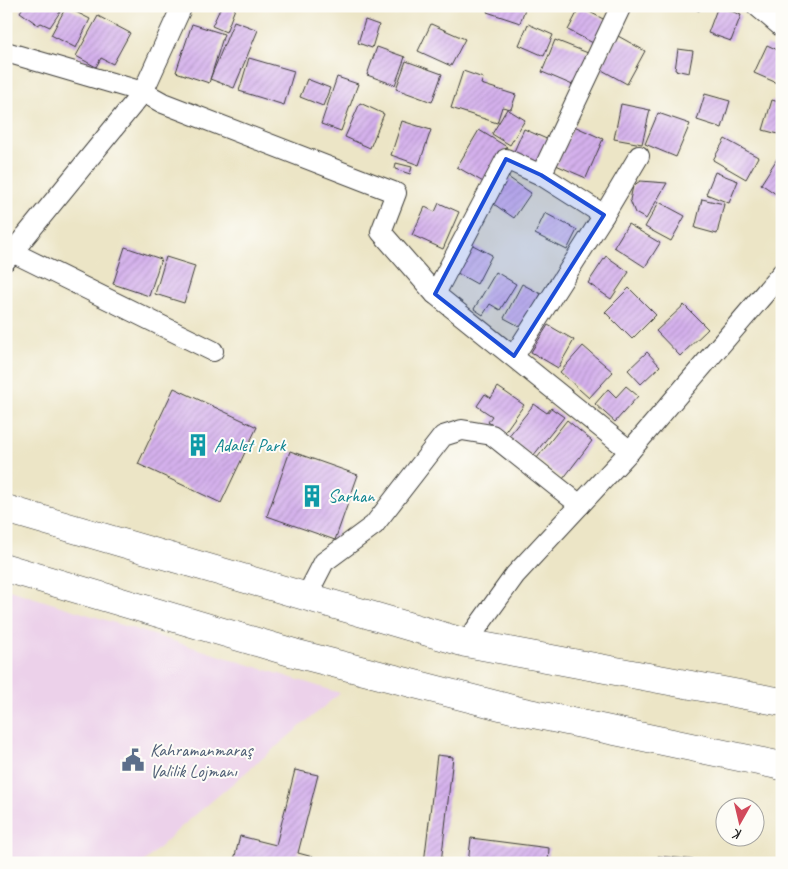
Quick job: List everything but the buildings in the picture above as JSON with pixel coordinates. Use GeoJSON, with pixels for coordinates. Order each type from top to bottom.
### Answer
{"type":"FeatureCollection","features":[{"type":"Feature","properties":{"kind":"main road"},"geometry":{"type":"LineString","coordinates":[[6,509],[466,643],[782,702]]}},
{"type":"Feature","properties":{"kind":"main road"},"geometry":{"type":"LineString","coordinates":[[6,568],[294,653],[514,710],[782,766]]}},
{"type":"Feature","properties":{"kind":"street"},"geometry":{"type":"LineString","coordinates":[[182,6],[143,92],[8,253],[213,351]]}},
{"type":"Feature","properties":{"kind":"street"},"geometry":{"type":"LineString","coordinates":[[541,175],[621,6]]}},
{"type":"Feature","properties":{"kind":"street"},"geometry":{"type":"LineString","coordinates":[[757,6],[782,27]]}},
{"type":"Feature","properties":{"kind":"street"},"geometry":{"type":"LineString","coordinates":[[6,52],[143,92],[163,103],[396,193],[381,232],[436,294],[630,451]]}},
{"type":"Feature","properties":{"kind":"street"},"geometry":{"type":"LineString","coordinates":[[514,356],[604,215],[639,156]]}},
{"type":"Feature","properties":{"kind":"street"},"geometry":{"type":"LineString","coordinates":[[436,294],[506,159],[541,175],[604,215]]}},
{"type":"Feature","properties":{"kind":"street"},"geometry":{"type":"LineString","coordinates":[[466,643],[515,575],[630,451],[782,273]]}},
{"type":"Feature","properties":{"kind":"street"},"geometry":{"type":"LineString","coordinates":[[306,597],[324,562],[374,525],[443,436],[462,430],[492,435],[580,505]]}},
{"type":"Feature","properties":{"kind":"highlighted area"},"geometry":{"type":"Polygon","coordinates":[[[506,159],[541,175],[604,215],[514,356],[435,294],[506,159]]]}},
{"type":"Feature","properties":{"kind":"shaded area","name":"Kahramanmaraş Valilik Lojmanı"},"geometry":{"type":"Polygon","coordinates":[[[6,589],[340,693],[181,827],[143,863],[6,863],[6,589]]]}},
{"type":"Feature","properties":{"kind":"place","name":"Adalet Park"},"geometry":{"type":"Point","coordinates":[198,445]}},
{"type":"Feature","properties":{"kind":"place","name":"Sarhan"},"geometry":{"type":"Point","coordinates":[312,496]}},
{"type":"Feature","properties":{"kind":"place","name":"Kahramanmaraş Valilik Lojmanı"},"geometry":{"type":"Point","coordinates":[133,760]}}]}
